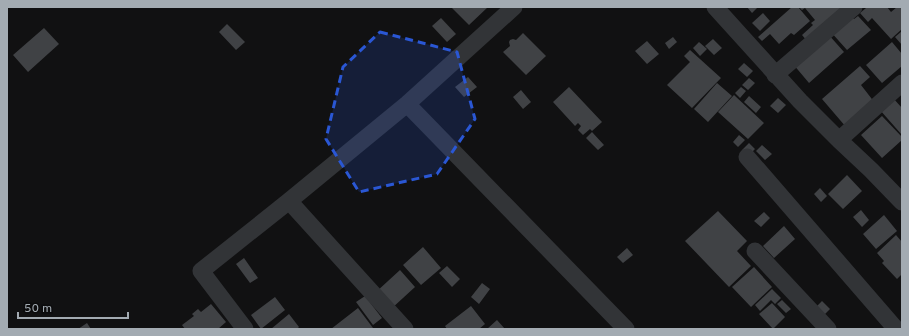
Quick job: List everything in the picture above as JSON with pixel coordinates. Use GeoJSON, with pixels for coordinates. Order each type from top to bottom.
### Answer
{"type":"FeatureCollection","features":[{"type":"Feature","properties":{"kind":"street"},"geometry":{"type":"LineString","coordinates":[[246,329],[201,271],[407,104],[514,7]]}},
{"type":"Feature","properties":{"kind":"street"},"geometry":{"type":"LineString","coordinates":[[715,7],[748,42],[775,75],[902,202]]}},
{"type":"Feature","properties":{"kind":"street"},"geometry":{"type":"LineString","coordinates":[[775,75],[854,7]]}},
{"type":"Feature","properties":{"kind":"street"},"geometry":{"type":"LineString","coordinates":[[839,140],[902,83]]}},
{"type":"Feature","properties":{"kind":"street"},"geometry":{"type":"LineString","coordinates":[[407,104],[626,329]]}},
{"type":"Feature","properties":{"kind":"street"},"geometry":{"type":"LineString","coordinates":[[747,157],[896,329]]}},
{"type":"Feature","properties":{"kind":"street"},"geometry":{"type":"LineString","coordinates":[[289,201],[405,329]]}},
{"type":"Feature","properties":{"kind":"street"},"geometry":{"type":"LineString","coordinates":[[755,251],[828,329]]}},
{"type":"Feature","properties":{"kind":"highlighted area"},"geometry":{"type":"Polygon","coordinates":[[[380,32],[457,52],[475,119],[437,174],[359,192],[326,139],[343,67],[380,32]]]}},
{"type":"Feature","properties":{"kind":"building"},"geometry":{"type":"Polygon","coordinates":[[[488,7],[469,25],[452,8],[488,7]]]}},
{"type":"Feature","properties":{"kind":"building"},"geometry":{"type":"Polygon","coordinates":[[[747,7],[758,7],[752,13],[747,7]]]}},
{"type":"Feature","properties":{"kind":"building"},"geometry":{"type":"Polygon","coordinates":[[[792,7],[798,7],[810,21],[794,35],[791,33],[779,44],[770,34],[762,41],[758,37],[792,7]]]}},
{"type":"Feature","properties":{"kind":"building"},"geometry":{"type":"Polygon","coordinates":[[[799,7],[849,7],[808,42],[802,35],[813,25],[811,23],[815,20],[805,8],[802,10],[799,7]]]}},
{"type":"Feature","properties":{"kind":"building"},"geometry":{"type":"Polygon","coordinates":[[[865,7],[887,7],[891,12],[897,7],[902,7],[902,29],[891,39],[872,18],[868,22],[860,13],[866,8],[865,7]]]}},
{"type":"Feature","properties":{"kind":"building"},"geometry":{"type":"Polygon","coordinates":[[[763,13],[770,21],[760,31],[752,23],[763,13]]]}},
{"type":"Feature","properties":{"kind":"building"},"geometry":{"type":"Polygon","coordinates":[[[849,14],[854,19],[858,16],[871,30],[847,50],[830,31],[849,14]]]}},
{"type":"Feature","properties":{"kind":"building"},"geometry":{"type":"Polygon","coordinates":[[[441,18],[456,34],[447,42],[432,26],[441,18]]]}},
{"type":"Feature","properties":{"kind":"building"},"geometry":{"type":"Polygon","coordinates":[[[227,24],[245,42],[236,50],[219,32],[227,24]]]}},
{"type":"Feature","properties":{"kind":"building"},"geometry":{"type":"Polygon","coordinates":[[[44,28],[59,44],[28,72],[13,55],[44,28]]]}},
{"type":"Feature","properties":{"kind":"building"},"geometry":{"type":"Polygon","coordinates":[[[902,31],[902,45],[895,37],[902,31]]]}},
{"type":"Feature","properties":{"kind":"building"},"geometry":{"type":"Polygon","coordinates":[[[523,33],[546,56],[526,75],[503,52],[510,46],[510,40],[516,40],[523,33]]]}},
{"type":"Feature","properties":{"kind":"building"},"geometry":{"type":"Polygon","coordinates":[[[828,34],[844,52],[809,83],[793,64],[828,34]]]}},
{"type":"Feature","properties":{"kind":"building"},"geometry":{"type":"Polygon","coordinates":[[[673,37],[677,42],[669,49],[665,43],[673,37]]]}},
{"type":"Feature","properties":{"kind":"building"},"geometry":{"type":"Polygon","coordinates":[[[713,39],[722,48],[714,55],[705,46],[713,39]]]}},
{"type":"Feature","properties":{"kind":"building"},"geometry":{"type":"Polygon","coordinates":[[[647,41],[659,54],[647,64],[635,51],[647,41]]]}},
{"type":"Feature","properties":{"kind":"building"},"geometry":{"type":"Polygon","coordinates":[[[699,42],[707,49],[700,56],[693,48],[699,42]]]}},
{"type":"Feature","properties":{"kind":"building"},"geometry":{"type":"Polygon","coordinates":[[[892,42],[902,54],[902,66],[882,83],[866,65],[892,42]]]}},
{"type":"Feature","properties":{"kind":"building"},"geometry":{"type":"Polygon","coordinates":[[[690,50],[721,78],[692,108],[667,85],[690,62],[684,56],[690,50]]]}},
{"type":"Feature","properties":{"kind":"building"},"geometry":{"type":"Polygon","coordinates":[[[744,63],[753,71],[747,77],[738,69],[744,63]]]}},
{"type":"Feature","properties":{"kind":"building"},"geometry":{"type":"Polygon","coordinates":[[[860,66],[870,77],[861,85],[875,103],[846,127],[822,99],[860,66]]]}},
{"type":"Feature","properties":{"kind":"building"},"geometry":{"type":"Polygon","coordinates":[[[468,77],[477,87],[464,97],[455,87],[468,77]]]}},
{"type":"Feature","properties":{"kind":"building"},"geometry":{"type":"Polygon","coordinates":[[[749,78],[755,83],[748,90],[742,85],[749,78]]]}},
{"type":"Feature","properties":{"kind":"building"},"geometry":{"type":"Polygon","coordinates":[[[717,83],[732,96],[708,122],[694,109],[717,83]]]}},
{"type":"Feature","properties":{"kind":"building"},"geometry":{"type":"Polygon","coordinates":[[[569,87],[602,122],[592,131],[590,129],[583,135],[578,130],[581,126],[578,123],[575,126],[553,102],[569,87]]]}},
{"type":"Feature","properties":{"kind":"building"},"geometry":{"type":"Polygon","coordinates":[[[741,87],[746,91],[740,98],[735,93],[741,87]]]}},
{"type":"Feature","properties":{"kind":"building"},"geometry":{"type":"Polygon","coordinates":[[[521,90],[531,102],[523,109],[513,97],[521,90]]]}},
{"type":"Feature","properties":{"kind":"building"},"geometry":{"type":"Polygon","coordinates":[[[734,95],[764,123],[748,139],[718,112],[734,95]]]}},
{"type":"Feature","properties":{"kind":"building"},"geometry":{"type":"Polygon","coordinates":[[[749,96],[761,107],[756,113],[744,102],[749,96]]]}},
{"type":"Feature","properties":{"kind":"building"},"geometry":{"type":"Polygon","coordinates":[[[778,98],[786,105],[778,113],[770,106],[778,98]]]}},
{"type":"Feature","properties":{"kind":"building"},"geometry":{"type":"Polygon","coordinates":[[[893,98],[902,108],[902,135],[880,110],[893,98]]]}},
{"type":"Feature","properties":{"kind":"building"},"geometry":{"type":"Polygon","coordinates":[[[882,116],[902,137],[902,140],[882,158],[861,135],[882,116]]]}},
{"type":"Feature","properties":{"kind":"building"},"geometry":{"type":"Polygon","coordinates":[[[592,132],[604,145],[598,150],[586,138],[592,132]]]}},
{"type":"Feature","properties":{"kind":"building"},"geometry":{"type":"Polygon","coordinates":[[[739,135],[745,140],[738,147],[733,142],[739,135]]]}},
{"type":"Feature","properties":{"kind":"building"},"geometry":{"type":"Polygon","coordinates":[[[749,143],[755,149],[748,156],[742,150],[749,143]]]}},
{"type":"Feature","properties":{"kind":"building"},"geometry":{"type":"Polygon","coordinates":[[[762,145],[772,154],[765,160],[756,151],[762,145]]]}},
{"type":"Feature","properties":{"kind":"building"},"geometry":{"type":"Polygon","coordinates":[[[847,175],[862,191],[843,209],[828,194],[847,175]]]}},
{"type":"Feature","properties":{"kind":"building"},"geometry":{"type":"Polygon","coordinates":[[[820,188],[827,196],[821,202],[814,194],[820,188]]]}},
{"type":"Feature","properties":{"kind":"building"},"geometry":{"type":"Polygon","coordinates":[[[861,210],[869,220],[862,227],[853,217],[861,210]]]}},
{"type":"Feature","properties":{"kind":"building"},"geometry":{"type":"Polygon","coordinates":[[[718,211],[747,241],[737,251],[751,266],[729,287],[685,241],[718,211]]]}},
{"type":"Feature","properties":{"kind":"building"},"geometry":{"type":"Polygon","coordinates":[[[764,212],[770,218],[761,227],[754,221],[764,212]]]}},
{"type":"Feature","properties":{"kind":"building"},"geometry":{"type":"Polygon","coordinates":[[[884,215],[897,231],[876,249],[863,234],[884,215]]]}},
{"type":"Feature","properties":{"kind":"building"},"geometry":{"type":"Polygon","coordinates":[[[784,226],[795,239],[774,258],[763,246],[784,226]]]}},
{"type":"Feature","properties":{"kind":"building"},"geometry":{"type":"Polygon","coordinates":[[[896,235],[902,242],[902,274],[897,279],[882,263],[884,261],[877,253],[896,235]]]}},
{"type":"Feature","properties":{"kind":"building"},"geometry":{"type":"Polygon","coordinates":[[[423,247],[441,268],[421,285],[403,265],[423,247]]]}},
{"type":"Feature","properties":{"kind":"building"},"geometry":{"type":"Polygon","coordinates":[[[627,248],[633,255],[623,263],[617,257],[627,248]]]}},
{"type":"Feature","properties":{"kind":"building"},"geometry":{"type":"Polygon","coordinates":[[[244,258],[258,278],[250,283],[236,264],[244,258]]]}},
{"type":"Feature","properties":{"kind":"building"},"geometry":{"type":"Polygon","coordinates":[[[447,266],[460,279],[452,287],[439,273],[447,266]]]}},
{"type":"Feature","properties":{"kind":"building"},"geometry":{"type":"Polygon","coordinates":[[[754,267],[772,287],[751,307],[732,287],[754,267]]]}},
{"type":"Feature","properties":{"kind":"building"},"geometry":{"type":"Polygon","coordinates":[[[400,270],[415,287],[391,309],[376,292],[400,270]]]}},
{"type":"Feature","properties":{"kind":"building"},"geometry":{"type":"Polygon","coordinates":[[[482,283],[490,289],[479,304],[471,297],[482,283]]]}},
{"type":"Feature","properties":{"kind":"building"},"geometry":{"type":"Polygon","coordinates":[[[772,289],[781,298],[775,304],[771,300],[760,311],[755,305],[772,289]]]}},
{"type":"Feature","properties":{"kind":"building"},"geometry":{"type":"Polygon","coordinates":[[[365,296],[382,318],[373,325],[356,302],[365,296]]]}},
{"type":"Feature","properties":{"kind":"building"},"geometry":{"type":"Polygon","coordinates":[[[275,297],[285,310],[261,329],[251,315],[275,297]]]}},
{"type":"Feature","properties":{"kind":"building"},"geometry":{"type":"Polygon","coordinates":[[[782,300],[791,309],[786,313],[777,304],[782,300]]]}},
{"type":"Feature","properties":{"kind":"building"},"geometry":{"type":"Polygon","coordinates":[[[822,301],[830,309],[821,318],[813,310],[822,301]]]}},
{"type":"Feature","properties":{"kind":"building"},"geometry":{"type":"Polygon","coordinates":[[[772,303],[785,317],[773,329],[759,314],[772,303]]]}},
{"type":"Feature","properties":{"kind":"building"},"geometry":{"type":"Polygon","coordinates":[[[211,304],[226,322],[218,329],[185,329],[182,325],[194,316],[192,314],[198,309],[201,312],[211,304]]]}},
{"type":"Feature","properties":{"kind":"building"},"geometry":{"type":"Polygon","coordinates":[[[471,306],[485,324],[479,329],[447,329],[445,326],[471,306]]]}},
{"type":"Feature","properties":{"kind":"building"},"geometry":{"type":"Polygon","coordinates":[[[358,308],[373,328],[372,329],[331,329],[358,308]]]}},
{"type":"Feature","properties":{"kind":"building"},"geometry":{"type":"Polygon","coordinates":[[[289,314],[299,327],[297,329],[271,329],[289,314]]]}},
{"type":"Feature","properties":{"kind":"building"},"geometry":{"type":"Polygon","coordinates":[[[497,320],[505,329],[487,329],[497,320]]]}},
{"type":"Feature","properties":{"kind":"building"},"geometry":{"type":"Polygon","coordinates":[[[87,323],[91,329],[78,329],[87,323]]]}}]}
